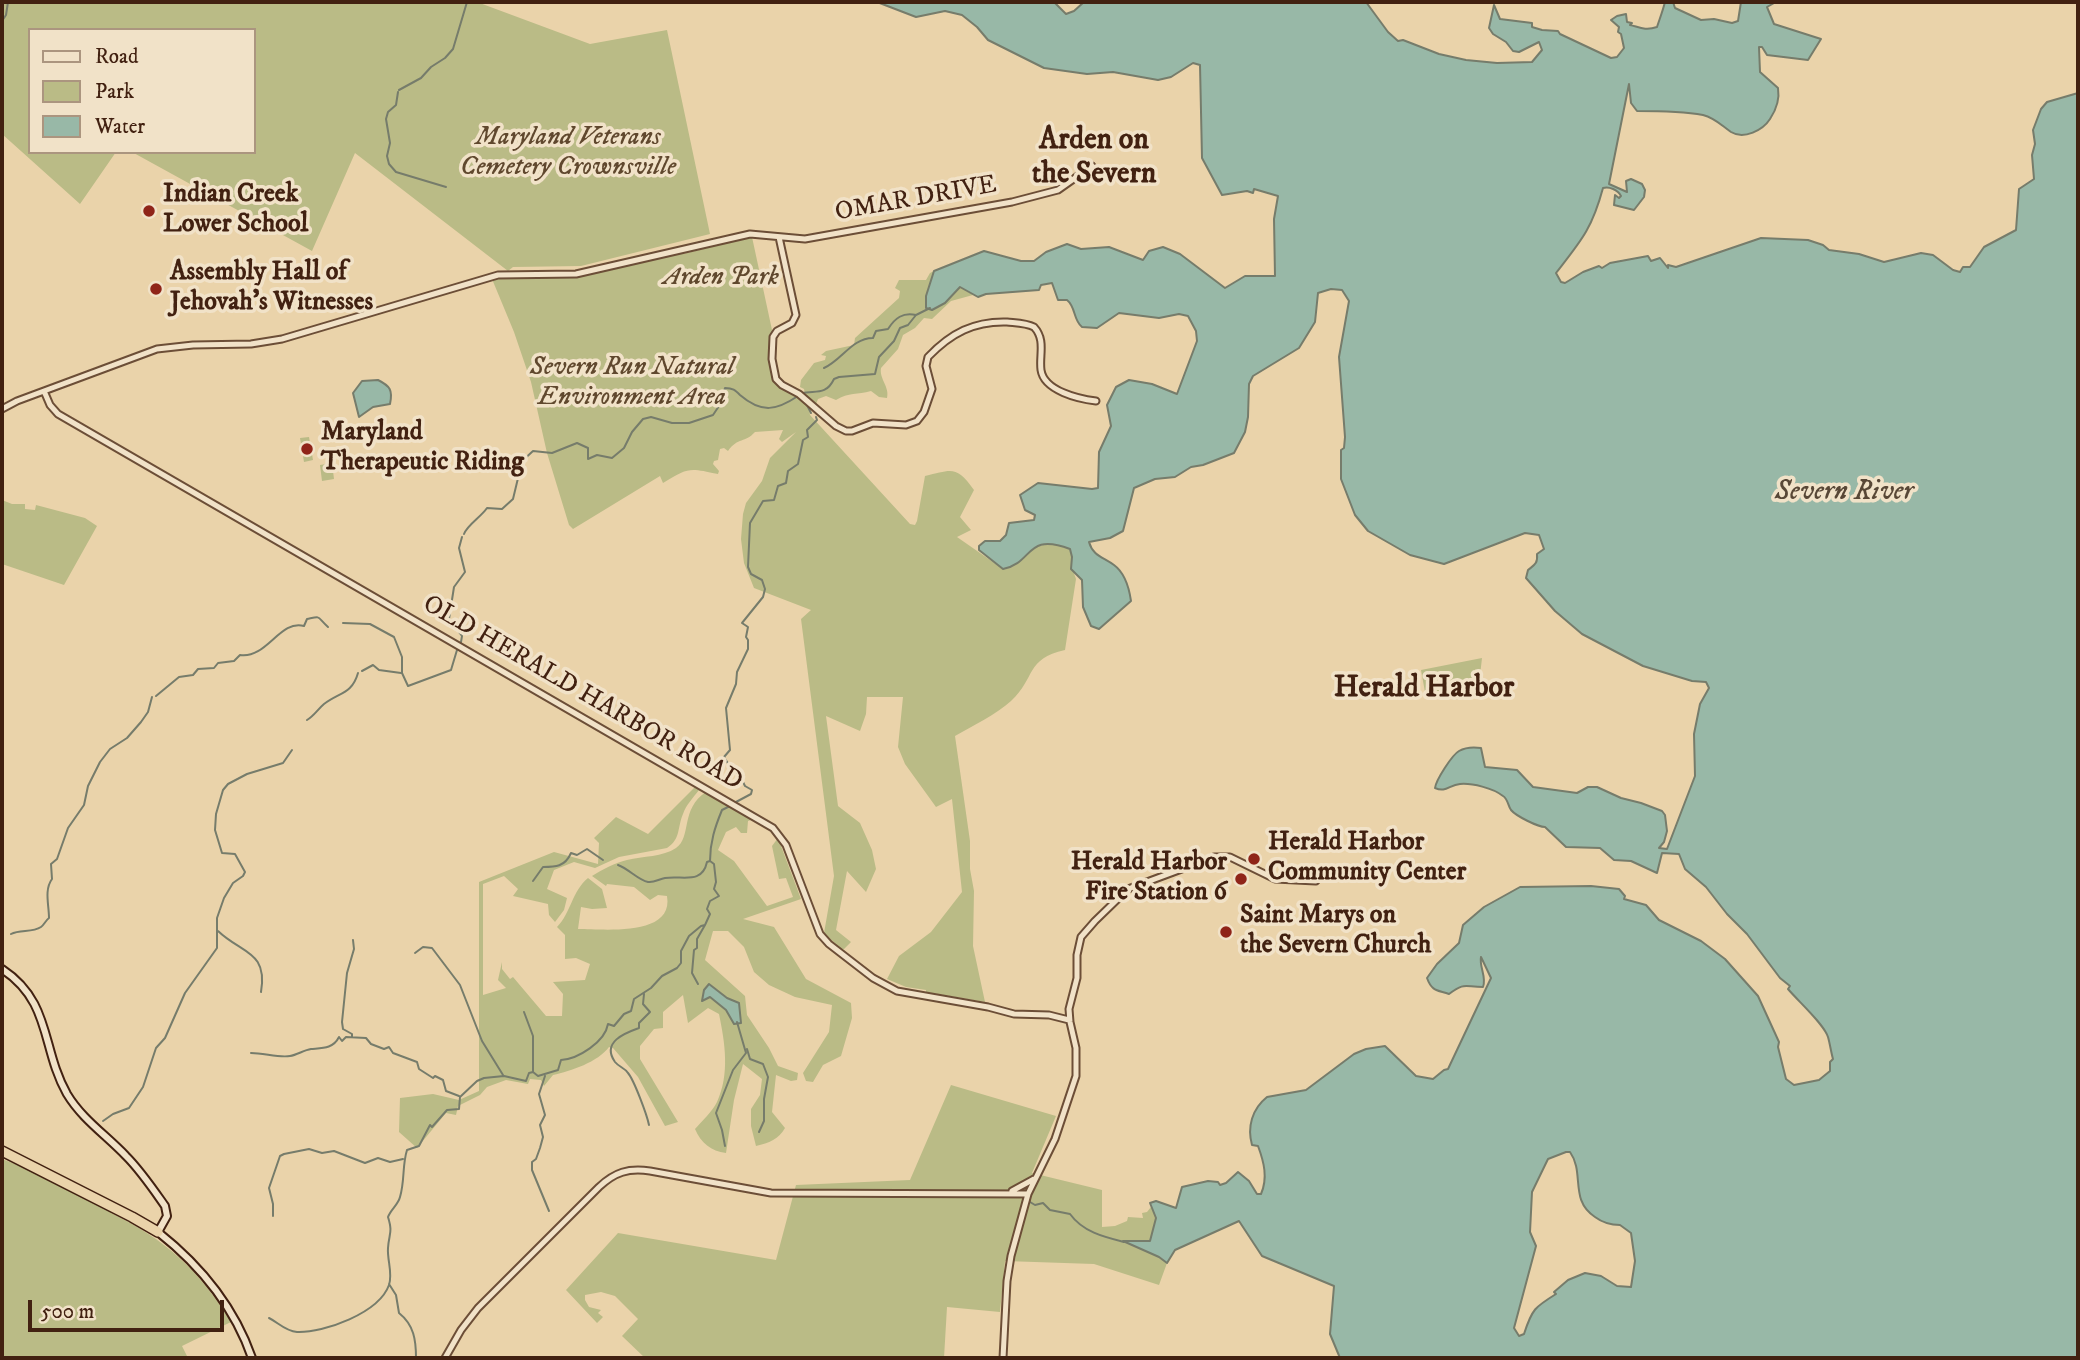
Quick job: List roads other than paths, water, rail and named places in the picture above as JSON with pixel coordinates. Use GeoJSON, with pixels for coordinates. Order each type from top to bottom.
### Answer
{"type":"FeatureCollection","features":[{"type":"Feature","properties":{"kind":"highway"},"geometry":{"type":"LineString","coordinates":[[2,1153],[158,1232]]}},
{"type":"Feature","properties":{"kind":"main road"},"geometry":{"type":"LineString","coordinates":[[2,969],[19,982],[34,1001],[62,1084],[78,1110],[126,1156],[166,1206],[167,1216],[158,1232],[192,1261],[211,1282],[234,1318],[252,1358]]}},
{"type":"Feature","properties":{"kind":"street","name":"OMAR DRIVE"},"geometry":{"type":"LineString","coordinates":[[2,409],[157,349],[251,344],[282,339],[498,275],[576,274],[750,234],[799,240],[1012,202],[1058,190],[1092,166]]}},
{"type":"Feature","properties":{"kind":"street"},"geometry":{"type":"LineString","coordinates":[[779,237],[795,310],[794,322],[777,331],[773,337],[772,359],[776,379],[799,394],[835,426],[852,431],[870,423],[904,425],[917,421],[924,412],[932,389],[926,366],[928,357],[968,327],[986,322],[1018,323],[1034,327],[1041,339],[1041,371],[1046,380],[1078,398],[1096,401]]}},
{"type":"Feature","properties":{"kind":"street","name":"OLD HERALD HARBOR ROAD"},"geometry":{"type":"LineString","coordinates":[[44,391],[50,405],[58,414],[774,828],[786,845],[820,934],[880,983],[907,993],[1014,1014],[1049,1015],[1069,1020]]}},
{"type":"Feature","properties":{"kind":"street"},"geometry":{"type":"LineString","coordinates":[[1003,1358],[1008,1274],[1028,1194],[1057,1134],[1076,1076],[1076,1048],[1069,1009],[1077,978],[1081,937],[1128,889],[1212,858],[1230,857],[1275,879],[1316,881]]}},
{"type":"Feature","properties":{"kind":"street"},"geometry":{"type":"LineString","coordinates":[[446,1358],[461,1330],[478,1308],[599,1186],[620,1171],[650,1171],[771,1193],[1028,1194]]}},
{"type":"Feature","properties":{"kind":"street"},"geometry":{"type":"LineString","coordinates":[[1003,1193],[1022,1187],[1037,1177]]}},
{"type":"Feature","properties":{"kind":"water","name":"Severn River"},"geometry":{"type":"Polygon","coordinates":[[[877,2],[1054,2],[1066,14],[1084,2],[1366,2],[1398,41],[1403,40],[1439,54],[1466,60],[1497,63],[1532,62],[1542,50],[1539,42],[1519,52],[1513,51],[1506,42],[1493,34],[1489,28],[1494,5],[1500,19],[1532,23],[1532,27],[1558,31],[1611,58],[1617,57],[1624,48],[1621,34],[1618,32],[1619,27],[1611,20],[1626,14],[1627,22],[1632,23],[1630,25],[1646,29],[1657,27],[1665,2],[1673,2],[1675,8],[1701,20],[1714,19],[1732,23],[1738,21],[1741,2],[1776,2],[1767,7],[1774,24],[1821,39],[1808,60],[1767,55],[1762,47],[1759,47],[1760,72],[1778,88],[1778,101],[1767,123],[1747,134],[1731,132],[1703,115],[1637,111],[1631,103],[1629,84],[1609,184],[1627,192],[1626,181],[1631,179],[1642,184],[1644,197],[1634,210],[1614,205],[1615,195],[1619,198],[1620,194],[1611,188],[1603,188],[1585,234],[1556,273],[1561,282],[1565,283],[1583,272],[1599,266],[1602,268],[1610,263],[1648,256],[1651,261],[1660,258],[1668,268],[1668,265],[1676,267],[1761,238],[1808,240],[1829,250],[1859,254],[1884,262],[1921,253],[1933,255],[1960,272],[1963,267],[1970,267],[1984,247],[2016,230],[2019,189],[2034,179],[2033,130],[2041,109],[2047,102],[2078,93],[2078,1358],[1340,1358],[1330,1334],[1334,1286],[1262,1256],[1239,1221],[1175,1250],[1167,1263],[1123,1241],[1150,1241],[1156,1218],[1150,1203],[1156,1201],[1176,1208],[1182,1187],[1208,1181],[1218,1182],[1220,1185],[1238,1172],[1249,1181],[1257,1194],[1261,1194],[1265,1176],[1263,1164],[1258,1146],[1252,1145],[1250,1132],[1254,1113],[1267,1097],[1306,1090],[1354,1054],[1385,1046],[1416,1076],[1433,1079],[1448,1069],[1491,978],[1481,957],[1483,987],[1462,987],[1449,994],[1433,988],[1427,978],[1459,943],[1463,925],[1484,907],[1520,887],[1591,886],[1619,889],[1625,896],[1624,899],[1646,905],[1659,920],[1701,941],[1725,959],[1758,996],[1779,1042],[1786,1079],[1794,1085],[1819,1080],[1830,1071],[1830,1062],[1833,1059],[1826,1032],[1788,989],[1790,986],[1780,978],[1747,934],[1706,887],[1685,869],[1679,854],[1662,853],[1657,873],[1631,861],[1614,860],[1600,848],[1566,847],[1545,827],[1514,812],[1505,797],[1488,788],[1465,784],[1442,790],[1435,788],[1456,753],[1467,748],[1481,748],[1485,767],[1517,770],[1533,787],[1577,793],[1588,787],[1597,787],[1662,811],[1667,831],[1659,848],[1667,849],[1695,776],[1694,734],[1700,704],[1709,688],[1706,682],[1692,681],[1643,666],[1582,634],[1555,611],[1526,578],[1528,570],[1536,562],[1537,554],[1544,549],[1539,535],[1525,533],[1444,564],[1410,555],[1368,531],[1355,515],[1341,479],[1341,450],[1344,448],[1345,437],[1339,357],[1349,301],[1342,290],[1331,289],[1318,293],[1315,322],[1299,348],[1253,376],[1249,384],[1245,432],[1234,453],[1191,467],[1175,477],[1155,479],[1134,488],[1123,531],[1110,538],[1089,542],[1096,553],[1114,565],[1124,576],[1131,601],[1099,629],[1091,626],[1083,607],[1082,580],[1071,569],[1070,549],[1045,544],[1037,546],[1013,566],[1003,569],[979,550],[979,546],[985,541],[1000,541],[1006,535],[1009,523],[1034,520],[1035,515],[1025,510],[1020,495],[1038,483],[1098,488],[1099,452],[1111,426],[1107,405],[1116,387],[1129,380],[1152,384],[1177,394],[1197,341],[1196,331],[1188,316],[1179,314],[1159,318],[1119,313],[1097,328],[1082,327],[1070,303],[1067,300],[1058,300],[1052,283],[1041,285],[1039,290],[978,297],[960,287],[945,303],[932,310],[926,308],[926,296],[934,271],[984,251],[1021,261],[1034,261],[1046,252],[1067,244],[1081,249],[1109,247],[1143,260],[1149,251],[1163,247],[1180,254],[1225,288],[1245,276],[1275,276],[1274,219],[1278,196],[1254,189],[1253,193],[1247,191],[1222,195],[1202,158],[1200,65],[1193,63],[1171,77],[1158,80],[1113,72],[1087,74],[1044,68],[988,40],[962,15],[945,11],[916,17],[877,2]],[[1570,1152],[1548,1159],[1532,1192],[1530,1232],[1536,1246],[1514,1328],[1519,1336],[1524,1334],[1535,1310],[1556,1294],[1554,1292],[1568,1280],[1585,1273],[1601,1276],[1617,1286],[1631,1287],[1635,1261],[1631,1233],[1620,1225],[1601,1221],[1587,1210],[1582,1203],[1577,1169],[1570,1152]]]}},
{"type":"Feature","properties":{"kind":"water"},"geometry":{"type":"Polygon","coordinates":[[[378,380],[390,389],[390,404],[373,407],[359,417],[353,393],[362,381],[378,380]]]}},
{"type":"Feature","properties":{"kind":"water"},"geometry":{"type":"Polygon","coordinates":[[[709,984],[727,998],[739,1003],[741,1023],[734,1024],[726,1010],[710,997],[702,1001],[704,990],[709,984]]]}},
{"type":"Feature","properties":{"kind":"waterway"},"geometry":{"type":"LineString","coordinates":[[2,21],[8,2]]}},
{"type":"Feature","properties":{"kind":"waterway"},"geometry":{"type":"LineString","coordinates":[[399,90],[421,78],[453,49],[467,2]]}},
{"type":"Feature","properties":{"kind":"waterway"},"geometry":{"type":"LineString","coordinates":[[398,92],[396,105],[388,112],[386,119],[390,143],[387,156],[389,164],[396,172],[446,187]]}},
{"type":"Feature","properties":{"kind":"waterway"},"geometry":{"type":"LineString","coordinates":[[802,393],[824,390],[839,377],[875,374],[879,357],[894,341],[900,328],[930,308]]}},
{"type":"Feature","properties":{"kind":"waterway"},"geometry":{"type":"LineString","coordinates":[[824,368],[853,345],[873,338],[876,331],[888,329],[900,317],[907,314],[916,315]]}},
{"type":"Feature","properties":{"kind":"waterway"},"geometry":{"type":"LineString","coordinates":[[464,534],[487,508],[502,509],[513,499],[519,474],[523,470],[520,463],[533,451],[552,453],[577,443],[588,448],[588,459],[597,455],[612,458],[624,448],[643,419],[651,417],[672,423],[689,423],[713,415],[721,403],[725,388],[734,390],[755,405],[769,408],[798,396]]}},
{"type":"Feature","properties":{"kind":"waterway"},"geometry":{"type":"LineString","coordinates":[[806,403],[811,413]]}},
{"type":"Feature","properties":{"kind":"waterway"},"geometry":{"type":"LineString","coordinates":[[736,802],[751,794],[752,790],[740,782],[735,770],[732,770],[724,757],[730,750],[726,708],[736,684],[737,672],[748,649],[748,627],[742,623],[763,597],[765,589],[762,580],[751,574],[748,567],[750,523],[763,501],[774,500],[778,486],[786,483],[788,471],[798,464],[803,440],[808,437],[807,430],[817,420],[816,417]]}},
{"type":"Feature","properties":{"kind":"waterway"},"geometry":{"type":"LineString","coordinates":[[461,642],[462,636],[449,619],[454,587],[465,572],[459,548],[462,537]]}},
{"type":"Feature","properties":{"kind":"waterway"},"geometry":{"type":"LineString","coordinates":[[156,696],[179,677],[193,675],[198,669],[214,668],[218,663],[234,661],[240,655],[250,655],[288,628],[295,625],[304,626],[307,619],[319,618],[328,627]]}},
{"type":"Feature","properties":{"kind":"waterway"},"geometry":{"type":"LineString","coordinates":[[343,623],[370,624],[394,637],[402,657],[402,673],[408,686],[451,670],[457,650]]}},
{"type":"Feature","properties":{"kind":"waterway"},"geometry":{"type":"LineString","coordinates":[[362,671],[373,665],[379,670],[401,673]]}},
{"type":"Feature","properties":{"kind":"waterway"},"geometry":{"type":"LineString","coordinates":[[307,720],[324,704],[349,689],[358,673]]}},
{"type":"Feature","properties":{"kind":"waterway"},"geometry":{"type":"LineString","coordinates":[[11,934],[37,929],[49,918],[51,864],[57,859],[68,828],[84,805],[88,786],[100,762],[110,749],[127,738],[141,722],[148,712],[152,697]]}},
{"type":"Feature","properties":{"kind":"waterway"},"geometry":{"type":"LineString","coordinates":[[103,1121],[129,1108],[143,1087],[156,1048],[165,1038],[185,993],[217,948],[217,918],[224,898],[233,883],[245,872],[235,854],[222,853],[215,830],[216,814],[223,790],[228,784],[247,774],[283,763],[292,750]]}},
{"type":"Feature","properties":{"kind":"waterway"},"geometry":{"type":"LineString","coordinates":[[269,1318],[297,1332],[321,1329],[363,1312],[383,1295],[389,1285],[390,1276],[388,1217],[400,1197],[407,1150],[419,1146],[430,1125],[432,1127],[447,1110],[459,1109],[460,1097],[477,1081],[504,1076],[526,1081],[529,1073],[533,1072],[538,1076],[558,1070],[561,1060],[590,1048],[602,1037],[608,1024],[614,1026],[624,1014],[631,1011],[634,999],[651,988],[662,976],[677,968],[681,963],[681,951],[689,936],[705,925],[710,914],[707,909],[710,901],[719,896],[714,889],[716,882],[714,864],[710,861],[711,847],[722,810],[730,806]]}},
{"type":"Feature","properties":{"kind":"waterway"},"geometry":{"type":"LineString","coordinates":[[533,881],[543,867],[563,864],[571,853],[577,855],[587,849],[603,860]]}},
{"type":"Feature","properties":{"kind":"waterway"},"geometry":{"type":"LineString","coordinates":[[618,865],[650,882],[696,876],[701,874],[710,861]]}},
{"type":"Feature","properties":{"kind":"waterway"},"geometry":{"type":"LineString","coordinates":[[698,984],[692,973],[694,950],[705,925]]}},
{"type":"Feature","properties":{"kind":"waterway"},"geometry":{"type":"LineString","coordinates":[[218,931],[257,961],[261,968],[261,992]]}},
{"type":"Feature","properties":{"kind":"waterway"},"geometry":{"type":"LineString","coordinates":[[352,1037],[352,1034],[343,1029],[342,1022],[347,973],[354,949],[353,940]]}},
{"type":"Feature","properties":{"kind":"waterway"},"geometry":{"type":"LineString","coordinates":[[415,953],[423,947],[432,948],[460,985],[482,1041],[503,1075]]}},
{"type":"Feature","properties":{"kind":"waterway"},"geometry":{"type":"LineString","coordinates":[[644,994],[643,1004],[650,1012],[639,1023],[639,1028],[617,1039],[611,1049],[611,1055],[615,1062],[627,1071],[634,1083],[649,1125]]}},
{"type":"Feature","properties":{"kind":"waterway"},"geometry":{"type":"LineString","coordinates":[[524,1012],[533,1036],[533,1072]]}},
{"type":"Feature","properties":{"kind":"waterway"},"geometry":{"type":"LineString","coordinates":[[725,1146],[716,1113],[733,1070],[746,1053],[737,1022]]}},
{"type":"Feature","properties":{"kind":"waterway"},"geometry":{"type":"LineString","coordinates":[[251,1053],[290,1056],[330,1046],[339,1037],[342,1041],[346,1037],[366,1038],[371,1044],[384,1049],[389,1047],[393,1053],[417,1062],[419,1069],[433,1078],[435,1076],[443,1080],[446,1091],[459,1096]]}},
{"type":"Feature","properties":{"kind":"waterway"},"geometry":{"type":"LineString","coordinates":[[747,1049],[750,1059],[763,1064],[768,1077],[764,1121],[759,1132]]}},
{"type":"Feature","properties":{"kind":"waterway"},"geometry":{"type":"LineString","coordinates":[[545,1076],[539,1094],[545,1115],[540,1125],[543,1137],[536,1159],[532,1162],[532,1170],[549,1211]]}},
{"type":"Feature","properties":{"kind":"waterway"},"geometry":{"type":"LineString","coordinates":[[273,1216],[269,1188],[280,1156],[284,1154],[309,1149],[322,1153],[334,1151],[365,1163],[378,1158],[390,1162],[403,1159]]}},
{"type":"Feature","properties":{"kind":"waterway"},"geometry":{"type":"LineString","coordinates":[[1030,1202],[1035,1205],[1043,1203],[1050,1210],[1070,1214],[1088,1229],[1124,1242]]}},
{"type":"Feature","properties":{"kind":"waterway"},"geometry":{"type":"LineString","coordinates":[[389,1284],[396,1295],[399,1313],[413,1333],[416,1358]]}},
{"type":"Feature","properties":{"kind":"place","name":"Indian Creek Lower School"},"geometry":{"type":"Point","coordinates":[149,211]}},
{"type":"Feature","properties":{"kind":"place","name":"Assembly Hall of Jehovah's Witnesses"},"geometry":{"type":"Point","coordinates":[156,289]}},
{"type":"Feature","properties":{"kind":"place","name":"Maryland Therapeutic Riding"},"geometry":{"type":"Point","coordinates":[307,449]}},
{"type":"Feature","properties":{"kind":"place","name":"Herald Harbor Community Center"},"geometry":{"type":"Point","coordinates":[1254,859]}},
{"type":"Feature","properties":{"kind":"place","name":"Herald Harbor Fire Station 6"},"geometry":{"type":"Point","coordinates":[1241,879]}},
{"type":"Feature","properties":{"kind":"place","name":"Saint Marys on the Severn Church"},"geometry":{"type":"Point","coordinates":[1226,932]}},
{"type":"Feature","properties":{"kind":"district","name":"Arden on the Severn"},"geometry":{"type":"Point","coordinates":[1094,159]}},
{"type":"Feature","properties":{"kind":"district","name":"Herald Harbor"},"geometry":{"type":"Point","coordinates":[1424,690]}},
{"type":"Feature","properties":{"kind":"park label","name":"Maryland Veterans Cemetery Crownsville"},"geometry":{"type":"Point","coordinates":[568,154]}},
{"type":"Feature","properties":{"kind":"park label","name":"Arden Park"},"geometry":{"type":"Point","coordinates":[721,279]}},
{"type":"Feature","properties":{"kind":"park label","name":"Severn Run Natural Environment Area"},"geometry":{"type":"Point","coordinates":[632,384]}}]}
